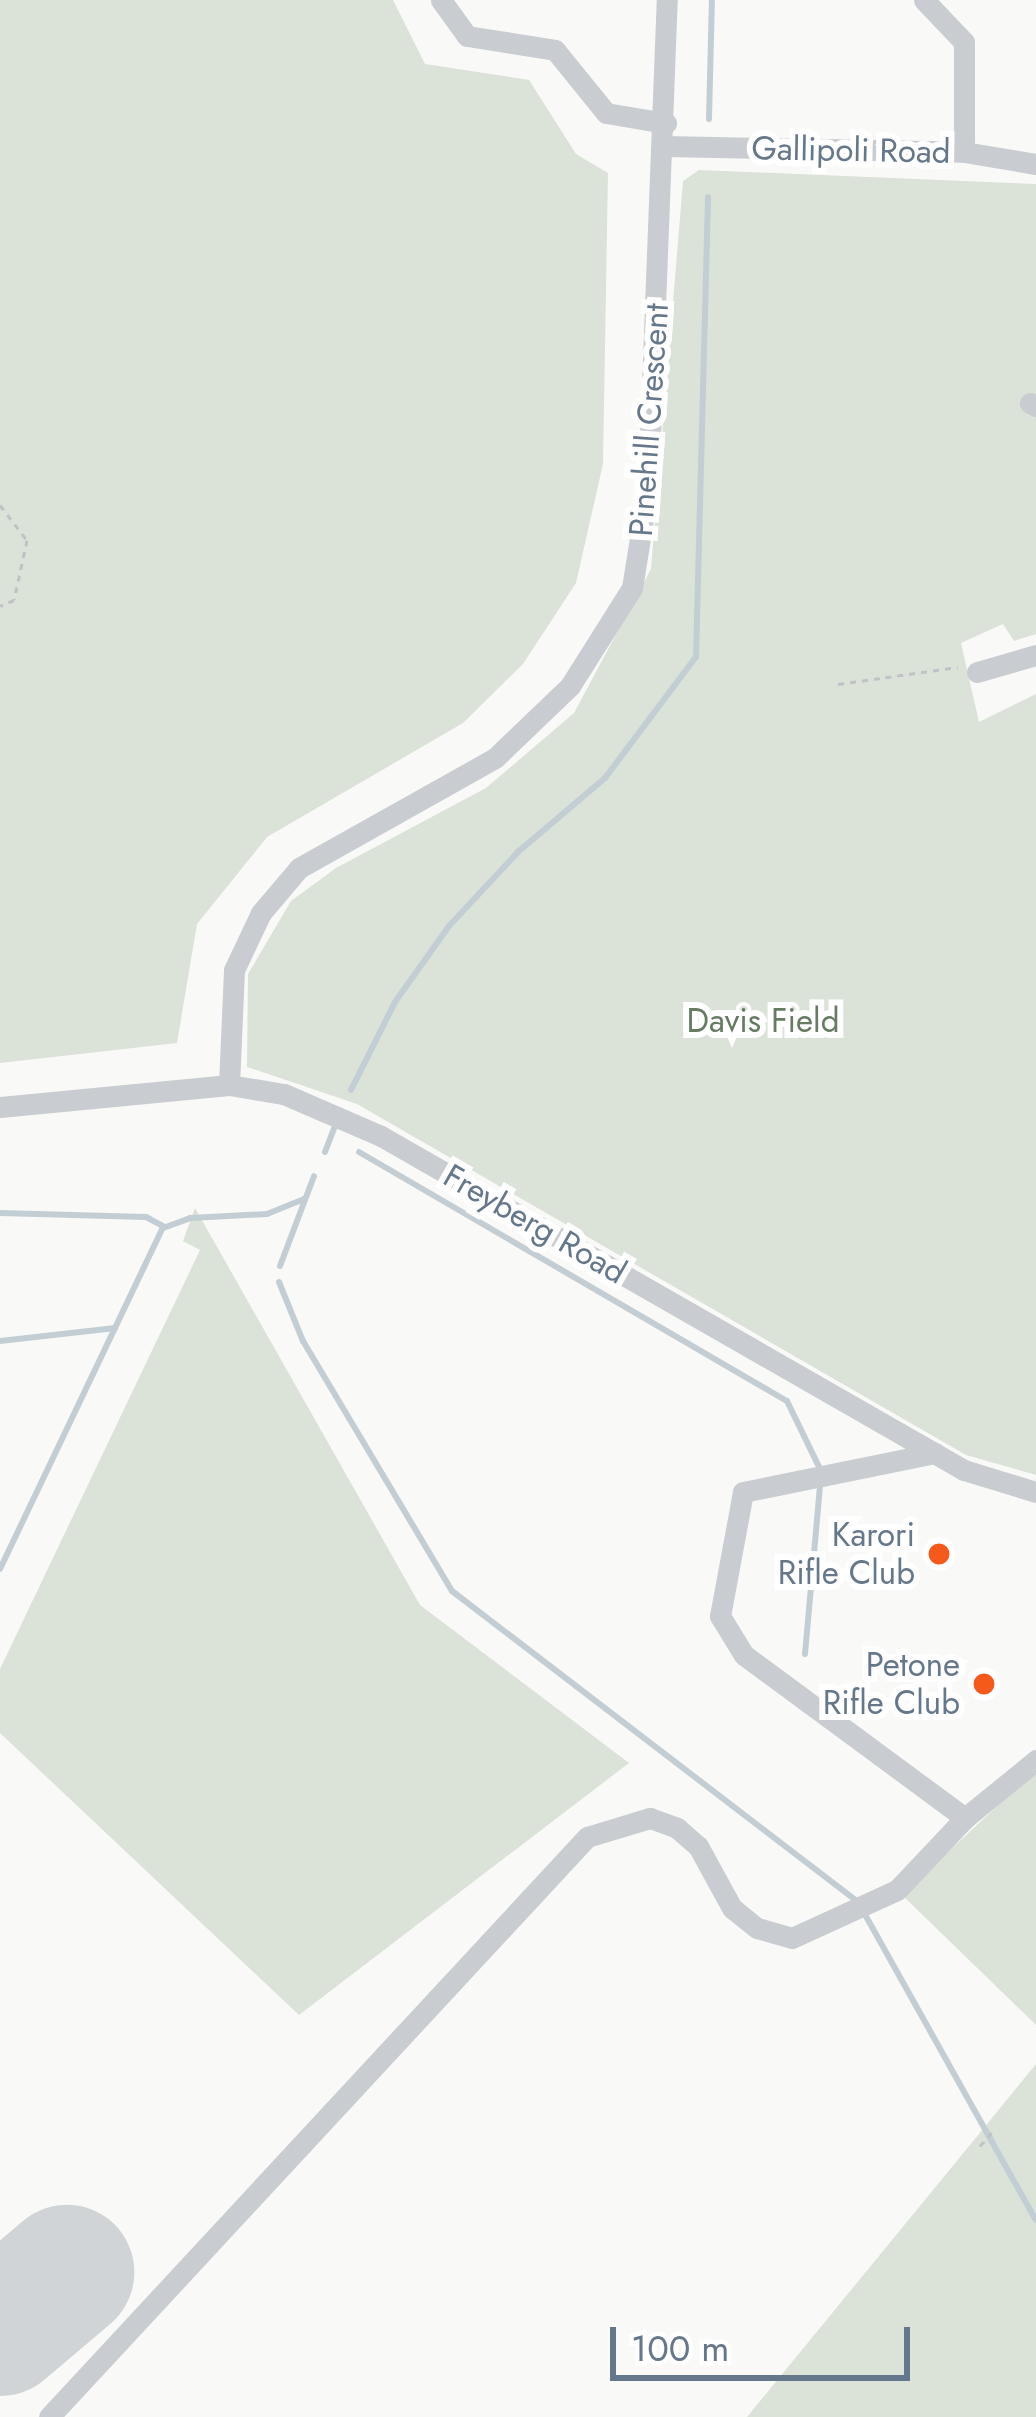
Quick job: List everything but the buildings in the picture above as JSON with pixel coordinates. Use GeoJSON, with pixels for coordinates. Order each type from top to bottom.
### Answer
{"type":"FeatureCollection","features":[{"type":"Feature","properties":{"kind":"street","name":"Gallipoli Road"},"geometry":{"type":"LineString","coordinates":[[442,0],[467,35],[555,50],[606,113],[665,135],[964,152],[1036,164]]}},
{"type":"Feature","properties":{"kind":"street","name":"Pinehill Crescent"},"geometry":{"type":"LineString","coordinates":[[229,1085],[234,970],[261,914],[299,868],[495,758],[570,686],[632,588],[648,488],[668,0]]}},
{"type":"Feature","properties":{"kind":"street"},"geometry":{"type":"LineString","coordinates":[[924,0],[964,42],[964,152]]}},
{"type":"Feature","properties":{"kind":"street"},"geometry":{"type":"LineString","coordinates":[[977,672],[1036,656]]}},
{"type":"Feature","properties":{"kind":"street","name":"Freyberg Road"},"geometry":{"type":"LineString","coordinates":[[0,1107],[229,1085],[284,1094],[381,1136],[934,1454],[1036,1492]]}},
{"type":"Feature","properties":{"kind":"street"},"geometry":{"type":"LineString","coordinates":[[934,1454],[743,1492],[720,1616],[744,1655],[965,1818]]}},
{"type":"Feature","properties":{"kind":"street"},"geometry":{"type":"LineString","coordinates":[[49,2417],[587,1837],[650,1819],[677,1828],[698,1846],[732,1907],[775,1936],[819,1932],[871,1907],[965,1818],[1036,1760]]}},
{"type":"Feature","properties":{"kind":"path"},"geometry":{"type":"LineString","coordinates":[[0,505],[27,540],[14,600],[0,606]]}},
{"type":"Feature","properties":{"kind":"path"},"geometry":{"type":"LineString","coordinates":[[838,684],[953,665],[977,672]]}},
{"type":"Feature","properties":{"kind":"path"},"geometry":{"type":"LineString","coordinates":[[980,2146],[994,2129]]}},
{"type":"Feature","properties":{"kind":"green space"},"geometry":{"type":"Polygon","coordinates":[[[0,0],[393,0],[425,64],[529,80],[576,154],[608,173],[603,464],[576,583],[523,664],[463,723],[267,837],[197,924],[177,1043],[0,1063],[0,0]]]}},
{"type":"Feature","properties":{"kind":"green space","name":"Davis Field"},"geometry":{"type":"Polygon","coordinates":[[[699,170],[1036,184],[1036,634],[1014,641],[1003,624],[961,643],[979,722],[1036,694],[1036,1475],[966,1455],[357,1104],[247,1067],[248,974],[291,901],[336,868],[486,788],[574,713],[651,569],[683,181],[699,170]]]}},
{"type":"Feature","properties":{"kind":"green space"},"geometry":{"type":"Polygon","coordinates":[[[195,1208],[420,1605],[629,1763],[299,2015],[0,1733],[0,1669],[200,1250],[183,1241],[195,1208]]]}},
{"type":"Feature","properties":{"kind":"green space"},"geometry":{"type":"Polygon","coordinates":[[[1036,1770],[1036,2025],[902,1895],[1036,1770]]]}},
{"type":"Feature","properties":{"kind":"green space"},"geometry":{"type":"Polygon","coordinates":[[[1036,2064],[1036,2417],[747,2417],[983,2129],[1036,2064]]]}},
{"type":"Feature","properties":{"kind":"waterway"},"geometry":{"type":"LineString","coordinates":[[709,119],[712,0]]}},
{"type":"Feature","properties":{"kind":"waterway"},"geometry":{"type":"LineString","coordinates":[[351,1090],[395,1002],[449,926],[519,851],[605,778],[696,657],[708,197]]}},
{"type":"Feature","properties":{"kind":"waterway"},"geometry":{"type":"LineString","coordinates":[[325,1152],[334,1129]]}},
{"type":"Feature","properties":{"kind":"waterway"},"geometry":{"type":"LineString","coordinates":[[359,1152],[787,1401],[821,1471]]}},
{"type":"Feature","properties":{"kind":"waterway"},"geometry":{"type":"LineString","coordinates":[[280,1266],[314,1176]]}},
{"type":"Feature","properties":{"kind":"waterway"},"geometry":{"type":"LineString","coordinates":[[0,1569],[163,1228],[190,1218],[267,1214],[304,1199]]}},
{"type":"Feature","properties":{"kind":"waterway"},"geometry":{"type":"LineString","coordinates":[[0,1213],[146,1217],[165,1227]]}},
{"type":"Feature","properties":{"kind":"waterway"},"geometry":{"type":"LineString","coordinates":[[279,1282],[303,1341],[452,1591],[858,1902],[1036,2220]]}},
{"type":"Feature","properties":{"kind":"waterway"},"geometry":{"type":"LineString","coordinates":[[0,1341],[115,1328]]}},
{"type":"Feature","properties":{"kind":"waterway"},"geometry":{"type":"LineString","coordinates":[[805,1654],[820,1485]]}},
{"type":"Feature","properties":{"kind":"runway"},"geometry":{"type":"LineString","coordinates":[[0,2328],[66,2272]]}},
{"type":"Feature","properties":{"kind":"place","name":"Karori Rifle Club"},"geometry":{"type":"Point","coordinates":[939,1554]}},
{"type":"Feature","properties":{"kind":"place","name":"Petone Rifle Club"},"geometry":{"type":"Point","coordinates":[984,1684]}}]}
